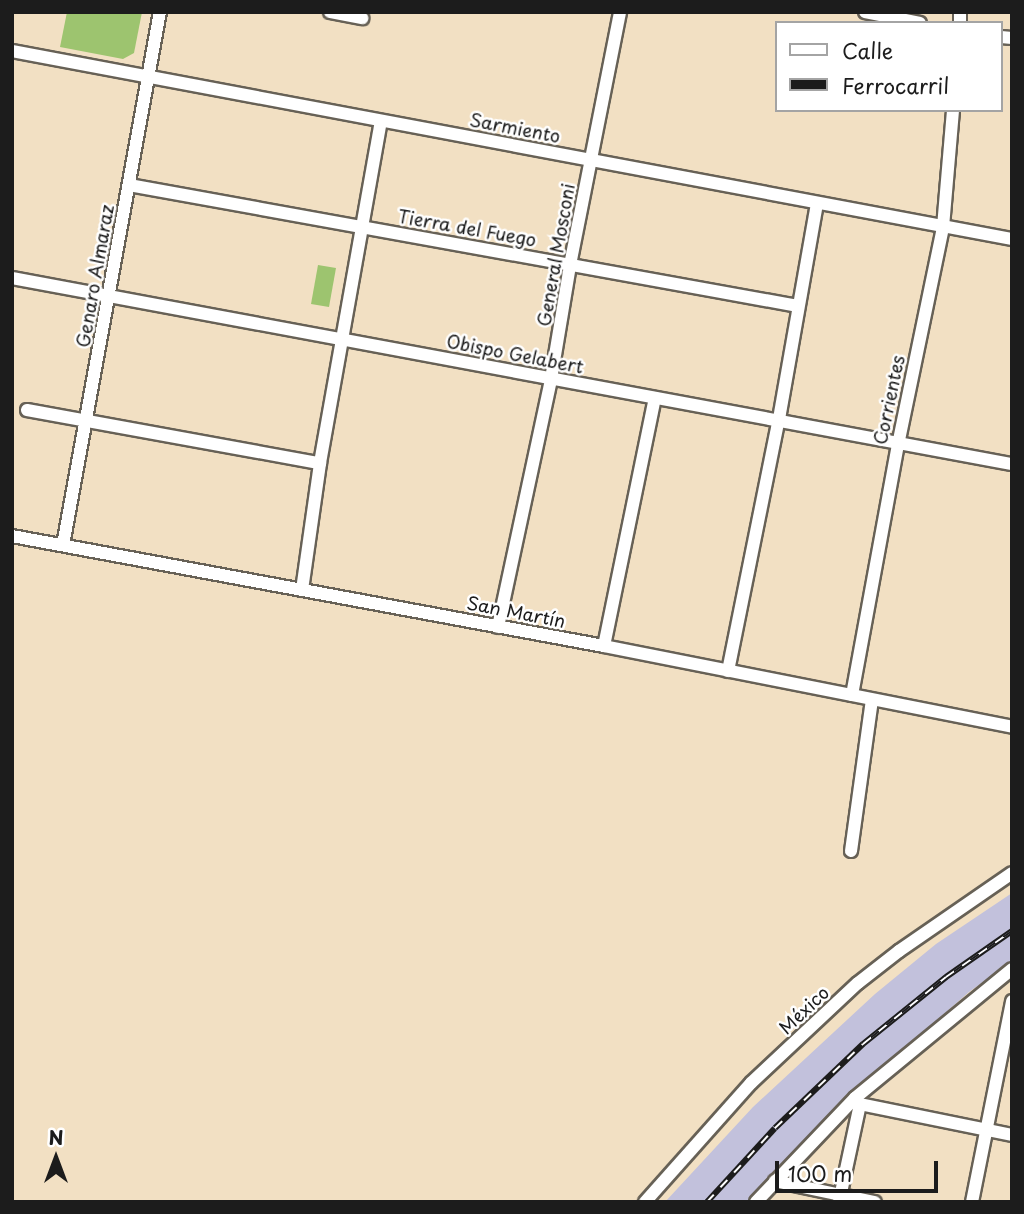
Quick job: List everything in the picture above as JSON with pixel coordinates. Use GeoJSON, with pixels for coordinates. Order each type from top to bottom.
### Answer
{"type":"FeatureCollection","features":[{"type":"Feature","properties":{"kind":"street","name":"Genaro Almaraz"},"geometry":{"type":"LineString","coordinates":[[62,545],[160,12]]}},
{"type":"Feature","properties":{"kind":"street"},"geometry":{"type":"LineString","coordinates":[[330,12],[362,18]]}},
{"type":"Feature","properties":{"kind":"street","name":"General Mosconi"},"geometry":{"type":"LineString","coordinates":[[498,627],[551,379],[570,265],[620,12]]}},
{"type":"Feature","properties":{"kind":"street"},"geometry":{"type":"LineString","coordinates":[[864,12],[910,21]]}},
{"type":"Feature","properties":{"kind":"street","name":"Sarmiento"},"geometry":{"type":"LineString","coordinates":[[12,51],[1012,239]]}},
{"type":"Feature","properties":{"kind":"street","name":"Corrientes"},"geometry":{"type":"LineString","coordinates":[[852,695],[899,440],[943,227],[953,112]]}},
{"type":"Feature","properties":{"kind":"street"},"geometry":{"type":"LineString","coordinates":[[302,590],[320,463],[381,121]]}},
{"type":"Feature","properties":{"kind":"street","name":"Tierra del Fuego"},"geometry":{"type":"LineString","coordinates":[[129,185],[798,306]]}},
{"type":"Feature","properties":{"kind":"street"},"geometry":{"type":"LineString","coordinates":[[729,671],[779,419],[817,203]]}},
{"type":"Feature","properties":{"kind":"street","name":"Obispo Gelabert"},"geometry":{"type":"LineString","coordinates":[[12,278],[259,326],[344,339],[551,379],[899,440],[1012,464]]}},
{"type":"Feature","properties":{"kind":"street"},"geometry":{"type":"LineString","coordinates":[[604,646],[656,398]]}},
{"type":"Feature","properties":{"kind":"street"},"geometry":{"type":"LineString","coordinates":[[27,410],[320,463]]}},
{"type":"Feature","properties":{"kind":"street","name":"San Martín"},"geometry":{"type":"LineString","coordinates":[[12,536],[604,646],[1012,727]]}},
{"type":"Feature","properties":{"kind":"street"},"geometry":{"type":"LineString","coordinates":[[851,852],[872,700]]}},
{"type":"Feature","properties":{"kind":"street","name":"México"},"geometry":{"type":"LineString","coordinates":[[645,1202],[751,1083],[858,983],[899,950],[1012,873]]}},
{"type":"Feature","properties":{"kind":"street"},"geometry":{"type":"LineString","coordinates":[[756,1202],[857,1101],[1012,969]]}},
{"type":"Feature","properties":{"kind":"street"},"geometry":{"type":"LineString","coordinates":[[972,1202],[1012,1001]]}},
{"type":"Feature","properties":{"kind":"street"},"geometry":{"type":"LineString","coordinates":[[857,1101],[1012,1135]]}},
{"type":"Feature","properties":{"kind":"street"},"geometry":{"type":"LineString","coordinates":[[840,1198],[857,1101]]}},
{"type":"Feature","properties":{"kind":"street"},"geometry":{"type":"LineString","coordinates":[[775,1181],[840,1198],[874,1202]]}},
{"type":"Feature","properties":{"kind":"shaded area"},"geometry":{"type":"Polygon","coordinates":[[[1012,893],[1012,961],[969,992],[871,1078],[747,1202],[665,1202],[753,1107],[875,994],[936,944],[1012,893]]]}},
{"type":"Feature","properties":{"kind":"green space"},"geometry":{"type":"Polygon","coordinates":[[[67,12],[142,12],[134,53],[123,59],[60,47],[67,12]]]}},
{"type":"Feature","properties":{"kind":"green space"},"geometry":{"type":"Polygon","coordinates":[[[318,265],[336,268],[329,307],[311,304],[318,265]]]}},
{"type":"Feature","properties":{"kind":"railway"},"geometry":{"type":"LineString","coordinates":[[707,1202],[775,1128],[863,1044],[946,977],[1012,931]]}}]}
